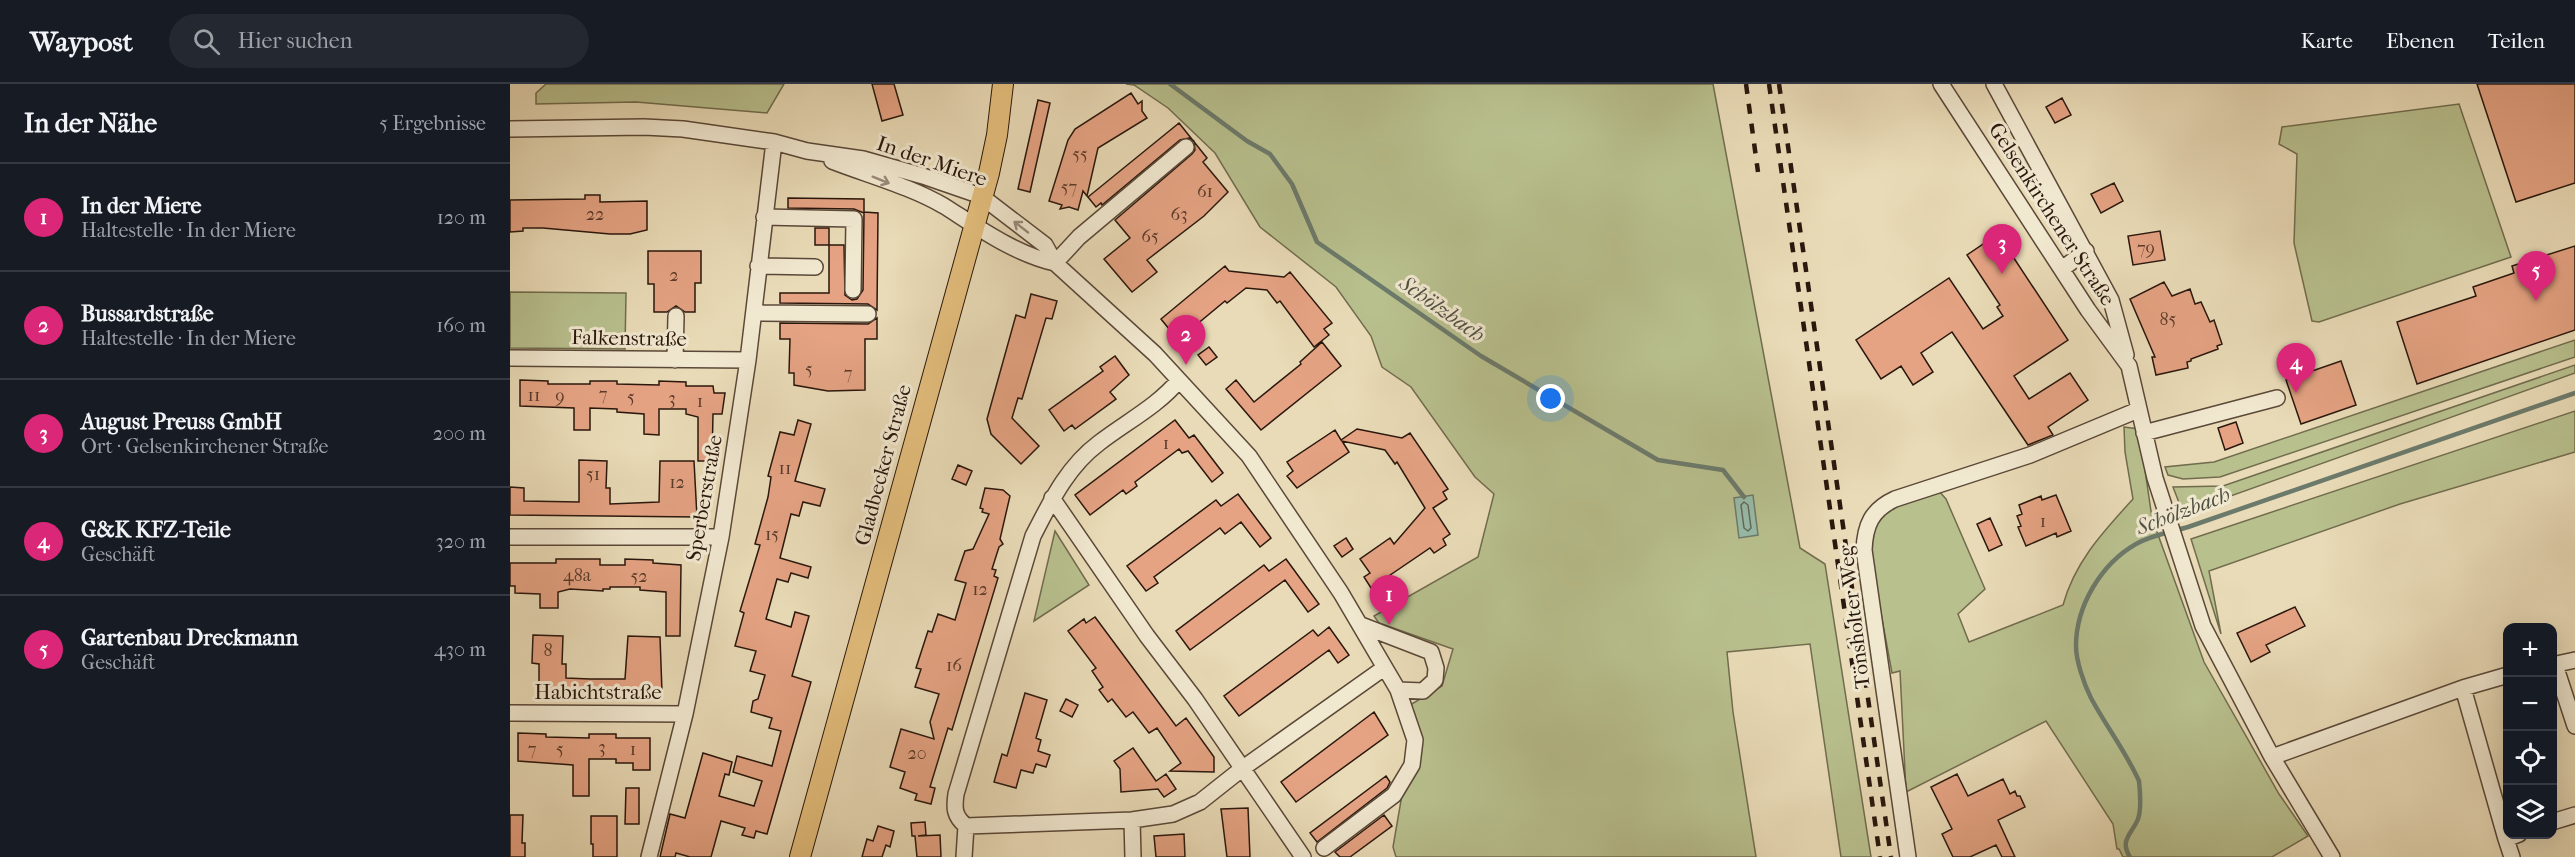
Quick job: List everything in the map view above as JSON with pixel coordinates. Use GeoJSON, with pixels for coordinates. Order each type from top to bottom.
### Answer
{"type":"FeatureCollection","features":[{"type":"Feature","properties":{"kind":"main road","name":"Gladbecker Straße"},"geometry":{"type":"LineString","coordinates":[[800,857],[981,196],[997,135],[1003,84]]}},
{"type":"Feature","properties":{"kind":"street","name":"Gelsenkirchener Straße"},"geometry":{"type":"LineString","coordinates":[[1941,84],[2062,269],[2129,366]]}},
{"type":"Feature","properties":{"kind":"street","name":"Gelsenkirchener Straße"},"geometry":{"type":"LineString","coordinates":[[1994,84],[2111,300],[2155,478],[2203,626],[2272,757],[2332,857]]}},
{"type":"Feature","properties":{"kind":"street","name":"In der Miere"},"geometry":{"type":"LineString","coordinates":[[510,129],[653,128],[774,142],[807,151],[926,198],[972,225],[1039,259],[1055,263]]}},
{"type":"Feature","properties":{"kind":"street","name":"Sperberstraße"},"geometry":{"type":"LineString","coordinates":[[649,857],[685,714],[721,537],[748,360],[774,142]]}},
{"type":"Feature","properties":{"kind":"street"},"geometry":{"type":"LineString","coordinates":[[1055,263],[1079,237],[1186,147]]}},
{"type":"Feature","properties":{"kind":"street","name":"In der Miere"},"geometry":{"type":"LineString","coordinates":[[807,151],[863,159],[981,196],[1045,245],[1055,263],[1120,320],[1249,456],[1361,626],[1398,690],[1415,740],[1412,765],[1394,795],[1324,848]]}},
{"type":"Feature","properties":{"kind":"street"},"geometry":{"type":"LineString","coordinates":[[764,217],[854,219],[853,290]]}},
{"type":"Feature","properties":{"kind":"street"},"geometry":{"type":"LineString","coordinates":[[2062,269],[2086,251]]}},
{"type":"Feature","properties":{"kind":"street"},"geometry":{"type":"LineString","coordinates":[[758,266],[815,267]]}},
{"type":"Feature","properties":{"kind":"street"},"geometry":{"type":"LineString","coordinates":[[754,314],[868,314]]}},
{"type":"Feature","properties":{"kind":"street"},"geometry":{"type":"LineString","coordinates":[[675,360],[676,316]]}},
{"type":"Feature","properties":{"kind":"street","name":"Falkenstraße"},"geometry":{"type":"LineString","coordinates":[[510,358],[748,360]]}},
{"type":"Feature","properties":{"kind":"street"},"geometry":{"type":"LineString","coordinates":[[1179,380],[1168,393],[1098,444],[1077,464],[1052,498],[1033,536],[956,794],[954,807],[958,819],[966,826],[1132,820],[1173,814],[1200,802],[1243,768],[1384,668]]}},
{"type":"Feature","properties":{"kind":"street"},"geometry":{"type":"LineString","coordinates":[[2144,433],[2277,398]]}},
{"type":"Feature","properties":{"kind":"street","name":"Tönsholter Weg"},"geometry":{"type":"LineString","coordinates":[[1908,857],[1864,550],[1864,535],[1869,521],[1880,508],[1895,499],[2031,455],[2138,410]]}},
{"type":"Feature","properties":{"kind":"street"},"geometry":{"type":"LineString","coordinates":[[1052,498],[1147,636],[1195,699],[1303,857]]}},
{"type":"Feature","properties":{"kind":"street"},"geometry":{"type":"LineString","coordinates":[[510,537],[721,537]]}},
{"type":"Feature","properties":{"kind":"street"},"geometry":{"type":"LineString","coordinates":[[1361,626],[1431,652],[1436,668],[1435,680],[1423,691],[1398,690]]}},
{"type":"Feature","properties":{"kind":"street"},"geometry":{"type":"LineString","coordinates":[[2557,664],[2575,660]]}},
{"type":"Feature","properties":{"kind":"street"},"geometry":{"type":"LineString","coordinates":[[2557,674],[2575,726]]}},
{"type":"Feature","properties":{"kind":"street"},"geometry":{"type":"LineString","coordinates":[[2272,757],[2463,688],[2503,679]]}},
{"type":"Feature","properties":{"kind":"street"},"geometry":{"type":"LineString","coordinates":[[2463,688],[2503,810]]}},
{"type":"Feature","properties":{"kind":"street","name":"Habichtstraße"},"geometry":{"type":"LineString","coordinates":[[510,713],[685,714]]}},
{"type":"Feature","properties":{"kind":"street"},"geometry":{"type":"LineString","coordinates":[[2557,821],[2575,815]]}},
{"type":"Feature","properties":{"kind":"street"},"geometry":{"type":"LineString","coordinates":[[1132,820],[1133,857]]}},
{"type":"Feature","properties":{"kind":"street"},"geometry":{"type":"LineString","coordinates":[[964,857],[966,826]]}},
{"type":"Feature","properties":{"kind":"street"},"geometry":{"type":"LineString","coordinates":[[2512,839],[2512,857]]}},
{"type":"Feature","properties":{"kind":"shaded area"},"geometry":{"type":"Polygon","coordinates":[[[546,84],[784,84],[767,113],[636,102],[536,104],[536,93],[546,84]]]}},
{"type":"Feature","properties":{"kind":"shaded area"},"geometry":{"type":"Polygon","coordinates":[[[1126,84],[1713,84],[1800,548],[1825,564],[1871,857],[1841,857],[1810,644],[1727,652],[1733,712],[1756,857],[1396,857],[1393,847],[1409,754],[1410,705],[1442,686],[1453,649],[1379,623],[1374,616],[1478,557],[1494,494],[1475,477],[1411,387],[1382,367],[1371,336],[1336,287],[1260,227],[1215,153],[1168,108],[1134,85],[1126,84]]]}},
{"type":"Feature","properties":{"kind":"shaded area"},"geometry":{"type":"Polygon","coordinates":[[[2459,104],[2511,257],[2319,322],[2312,321],[2294,243],[2297,154],[2279,144],[2282,127],[2459,104]]]}},
{"type":"Feature","properties":{"kind":"shaded area"},"geometry":{"type":"Polygon","coordinates":[[[510,292],[626,293],[625,349],[510,348],[510,292]]]}},
{"type":"Feature","properties":{"kind":"shaded area"},"geometry":{"type":"Polygon","coordinates":[[[2575,340],[2575,357],[2220,477],[2183,479],[2168,475],[2165,467],[2214,462],[2575,340]]]}},
{"type":"Feature","properties":{"kind":"shaded area"},"geometry":{"type":"Polygon","coordinates":[[[2575,365],[2575,373],[2183,513],[2173,487],[2223,486],[2575,365]]]}},
{"type":"Feature","properties":{"kind":"shaded area"},"geometry":{"type":"Polygon","coordinates":[[[2575,411],[2575,452],[2400,504],[2209,571],[2221,634],[2191,539],[2575,411]]]}},
{"type":"Feature","properties":{"kind":"shaded area"},"geometry":{"type":"Polygon","coordinates":[[[2124,427],[2139,429],[2152,518],[2204,662],[2279,794],[2308,836],[2272,857],[2123,857],[2117,849],[2113,824],[2046,721],[1906,792],[1900,671],[1892,673],[1869,549],[1871,534],[1876,522],[1891,507],[1912,498],[1938,490],[1946,499],[1985,589],[1958,614],[1969,642],[2063,605],[2075,574],[2092,547],[2133,499],[2125,452],[2124,427]]]}},
{"type":"Feature","properties":{"kind":"shaded area"},"geometry":{"type":"Polygon","coordinates":[[[1055,531],[1089,585],[1034,621],[1055,531]]]}},
{"type":"Feature","properties":{"kind":"water"},"geometry":{"type":"Polygon","coordinates":[[[1753,495],[1758,535],[1739,538],[1734,498],[1753,495]]]}},
{"type":"Feature","properties":{"kind":"building"},"geometry":{"type":"Polygon","coordinates":[[[872,84],[894,84],[903,115],[882,121],[872,84]]]}},
{"type":"Feature","properties":{"kind":"building"},"geometry":{"type":"Polygon","coordinates":[[[2477,84],[2575,84],[2575,183],[2516,202],[2477,84]]]}},
{"type":"Feature","properties":{"kind":"building"},"geometry":{"type":"Polygon","coordinates":[[[1131,93],[1138,104],[1142,101],[1142,111],[1147,118],[1098,148],[1087,196],[1083,191],[1078,210],[1069,207],[1060,209],[1062,205],[1049,201],[1068,140],[1075,129],[1131,93]]]}},
{"type":"Feature","properties":{"kind":"building"},"geometry":{"type":"Polygon","coordinates":[[[2062,98],[2071,115],[2055,123],[2046,107],[2062,98]]]}},
{"type":"Feature","properties":{"kind":"building"},"geometry":{"type":"Polygon","coordinates":[[[1038,100],[1050,103],[1030,192],[1018,189],[1038,100]]]}},
{"type":"Feature","properties":{"kind":"building"},"geometry":{"type":"Polygon","coordinates":[[[1179,123],[1193,140],[1189,138],[1180,140],[1102,205],[1101,203],[1096,207],[1088,197],[1179,123]]]}},
{"type":"Feature","properties":{"kind":"building"},"geometry":{"type":"Polygon","coordinates":[[[1194,142],[1207,158],[1203,162],[1228,192],[1204,216],[1147,260],[1157,272],[1132,292],[1104,259],[1130,238],[1115,220],[1192,154],[1195,150],[1194,142]]]}},
{"type":"Feature","properties":{"kind":"building"},"geometry":{"type":"Polygon","coordinates":[[[2114,183],[2123,201],[2101,213],[2091,194],[2114,183]]]}},
{"type":"Feature","properties":{"kind":"building"},"geometry":{"type":"Polygon","coordinates":[[[585,195],[600,195],[600,202],[647,201],[647,230],[630,234],[610,234],[523,228],[523,231],[510,232],[510,200],[585,199],[585,195]]]}},
{"type":"Feature","properties":{"kind":"building"},"geometry":{"type":"Polygon","coordinates":[[[788,198],[864,199],[864,212],[878,213],[877,310],[868,304],[780,303],[780,293],[829,293],[829,245],[844,245],[845,295],[852,300],[857,299],[863,290],[864,213],[854,209],[788,208],[788,198]]]}},
{"type":"Feature","properties":{"kind":"building"},"geometry":{"type":"Polygon","coordinates":[[[815,228],[829,228],[829,245],[815,245],[815,228]]]}},
{"type":"Feature","properties":{"kind":"building"},"geometry":{"type":"Polygon","coordinates":[[[2160,231],[2165,260],[2133,265],[2128,236],[2160,231]]]}},
{"type":"Feature","properties":{"kind":"building"},"geometry":{"type":"Polygon","coordinates":[[[1998,234],[2068,340],[2014,376],[2029,399],[2070,373],[2088,400],[2048,427],[2053,435],[2028,445],[1952,332],[1921,353],[1933,372],[1913,385],[1901,366],[1881,379],[1856,340],[1949,278],[1983,329],[2003,316],[1997,307],[2000,305],[1967,255],[1998,234]]]}},
{"type":"Feature","properties":{"kind":"building"},"geometry":{"type":"Polygon","coordinates":[[[2575,246],[2575,330],[2417,384],[2397,322],[2476,296],[2473,287],[2514,273],[2512,266],[2575,246]]]}},
{"type":"Feature","properties":{"kind":"building"},"geometry":{"type":"Polygon","coordinates":[[[648,251],[701,251],[701,283],[695,283],[695,312],[685,312],[676,306],[667,312],[654,312],[654,284],[648,284],[648,251]]]}},
{"type":"Feature","properties":{"kind":"building"},"geometry":{"type":"Polygon","coordinates":[[[1225,266],[1229,271],[1284,277],[1290,272],[1332,323],[1324,329],[1329,335],[1314,347],[1280,301],[1277,303],[1267,290],[1246,288],[1227,303],[1225,301],[1178,340],[1161,319],[1225,266]]]}},
{"type":"Feature","properties":{"kind":"building"},"geometry":{"type":"Polygon","coordinates":[[[2164,282],[2172,296],[2190,289],[2195,304],[2201,302],[2210,322],[2214,320],[2222,344],[2217,346],[2218,349],[2191,359],[2187,362],[2188,368],[2156,375],[2152,357],[2155,357],[2130,299],[2164,282]]]}},
{"type":"Feature","properties":{"kind":"building"},"geometry":{"type":"Polygon","coordinates":[[[1031,294],[1057,301],[1052,319],[1046,318],[1022,399],[1018,398],[1012,418],[1039,446],[1021,464],[991,434],[987,419],[1016,315],[1025,318],[1031,294]]]}},
{"type":"Feature","properties":{"kind":"building"},"geometry":{"type":"Polygon","coordinates":[[[877,318],[877,339],[865,339],[865,390],[828,391],[794,385],[794,373],[789,373],[790,339],[780,339],[780,323],[868,324],[877,318]]]}},
{"type":"Feature","properties":{"kind":"building"},"geometry":{"type":"Polygon","coordinates":[[[1322,342],[1341,366],[1261,430],[1226,389],[1236,380],[1254,402],[1301,364],[1300,362],[1322,342]]]}},
{"type":"Feature","properties":{"kind":"building"},"geometry":{"type":"Polygon","coordinates":[[[1209,347],[1217,357],[1206,365],[1198,355],[1209,347]]]}},
{"type":"Feature","properties":{"kind":"building"},"geometry":{"type":"Polygon","coordinates":[[[1115,356],[1129,375],[1110,392],[1116,399],[1075,429],[1072,425],[1064,431],[1049,410],[1103,371],[1100,367],[1115,356]]]}},
{"type":"Feature","properties":{"kind":"building"},"geometry":{"type":"Polygon","coordinates":[[[2341,361],[2356,405],[2301,424],[2286,380],[2341,361]]]}},
{"type":"Feature","properties":{"kind":"building"},"geometry":{"type":"Polygon","coordinates":[[[520,380],[548,381],[548,384],[590,384],[590,381],[617,381],[617,384],[659,385],[659,381],[686,382],[686,386],[713,386],[714,393],[725,393],[722,414],[713,414],[712,461],[698,461],[698,417],[686,414],[686,409],[659,409],[659,435],[644,434],[644,414],[617,412],[617,409],[590,408],[590,430],[574,430],[574,408],[520,406],[520,380]]]}},
{"type":"Feature","properties":{"kind":"building"},"geometry":{"type":"Polygon","coordinates":[[[798,420],[811,424],[795,481],[825,489],[820,506],[803,502],[799,516],[791,514],[780,558],[811,567],[808,578],[791,573],[788,582],[777,579],[766,619],[791,627],[795,612],[809,616],[792,676],[811,682],[767,834],[756,831],[754,838],[742,835],[745,828],[721,821],[711,857],[690,857],[676,853],[675,857],[660,857],[670,814],[685,818],[703,753],[732,762],[729,775],[725,774],[719,796],[754,806],[762,781],[733,772],[737,756],[772,766],[781,731],[769,728],[772,718],[751,712],[753,701],[758,699],[765,675],[750,671],[756,651],[735,646],[744,613],[740,611],[760,545],[755,544],[768,497],[771,477],[768,476],[780,432],[794,435],[798,420]]]}},
{"type":"Feature","properties":{"kind":"building"},"geometry":{"type":"Polygon","coordinates":[[[1175,420],[1189,438],[1194,435],[1223,473],[1212,482],[1188,451],[1182,453],[1179,449],[1135,482],[1137,486],[1126,494],[1123,490],[1090,515],[1075,495],[1175,420]]]}},
{"type":"Feature","properties":{"kind":"building"},"geometry":{"type":"Polygon","coordinates":[[[2236,422],[2243,443],[2225,450],[2218,428],[2236,422]]]}},
{"type":"Feature","properties":{"kind":"building"},"geometry":{"type":"Polygon","coordinates":[[[1357,429],[1402,438],[1410,433],[1448,489],[1443,492],[1447,499],[1433,508],[1450,534],[1443,539],[1446,545],[1434,553],[1430,548],[1371,588],[1364,577],[1370,573],[1360,559],[1390,538],[1394,544],[1425,508],[1397,462],[1395,464],[1385,450],[1342,441],[1349,452],[1297,488],[1287,476],[1293,471],[1287,462],[1335,430],[1341,440],[1357,429]]]}},
{"type":"Feature","properties":{"kind":"building"},"geometry":{"type":"Polygon","coordinates":[[[579,460],[607,461],[606,488],[610,488],[610,504],[659,502],[660,461],[694,461],[697,517],[510,515],[510,487],[524,488],[524,501],[579,502],[579,460]]]}},
{"type":"Feature","properties":{"kind":"building"},"geometry":{"type":"Polygon","coordinates":[[[958,465],[972,471],[966,485],[952,479],[958,465]]]}},
{"type":"Feature","properties":{"kind":"building"},"geometry":{"type":"Polygon","coordinates":[[[985,488],[1003,490],[1010,496],[1000,539],[1003,544],[999,547],[992,569],[996,570],[994,576],[998,578],[952,730],[948,728],[930,787],[935,788],[931,804],[915,800],[917,794],[900,788],[905,772],[890,767],[901,729],[934,739],[930,722],[939,694],[915,687],[921,669],[916,668],[928,631],[932,632],[938,614],[955,620],[966,583],[955,580],[965,551],[973,549],[989,514],[982,512],[983,509],[980,508],[985,488]]]}},
{"type":"Feature","properties":{"kind":"building"},"geometry":{"type":"Polygon","coordinates":[[[1238,494],[1271,538],[1260,547],[1241,522],[1225,534],[1220,528],[1154,577],[1158,583],[1146,591],[1127,566],[1216,500],[1221,506],[1238,494]]]}},
{"type":"Feature","properties":{"kind":"building"},"geometry":{"type":"Polygon","coordinates":[[[2056,495],[2071,531],[2057,537],[2056,533],[2026,546],[2018,527],[2021,526],[2017,516],[2022,514],[2019,505],[2041,496],[2042,500],[2056,495]]]}},
{"type":"Feature","properties":{"kind":"building"},"geometry":{"type":"Polygon","coordinates":[[[1990,518],[2002,545],[1989,551],[1977,524],[1990,518]]]}},
{"type":"Feature","properties":{"kind":"building"},"geometry":{"type":"Polygon","coordinates":[[[1346,538],[1353,549],[1342,557],[1334,546],[1346,538]]]}},
{"type":"Feature","properties":{"kind":"building"},"geometry":{"type":"Polygon","coordinates":[[[556,559],[600,559],[600,565],[625,565],[625,559],[653,560],[653,563],[681,565],[680,636],[666,636],[666,592],[640,590],[640,587],[610,587],[603,591],[570,589],[558,592],[558,608],[540,608],[540,594],[515,593],[515,586],[510,586],[510,563],[556,563],[556,559]]]}},
{"type":"Feature","properties":{"kind":"building"},"geometry":{"type":"Polygon","coordinates":[[[1286,559],[1319,604],[1308,612],[1285,580],[1190,650],[1176,631],[1264,565],[1269,571],[1286,559]]]}},
{"type":"Feature","properties":{"kind":"building"},"geometry":{"type":"Polygon","coordinates":[[[2295,607],[2305,626],[2266,645],[2270,652],[2251,662],[2237,633],[2295,607]]]}},
{"type":"Feature","properties":{"kind":"building"},"geometry":{"type":"Polygon","coordinates":[[[1095,617],[1176,726],[1186,718],[1214,757],[1214,772],[1170,771],[1181,763],[1157,728],[1149,733],[1133,712],[1126,717],[1112,699],[1108,702],[1099,690],[1103,687],[1092,671],[1096,668],[1068,631],[1084,619],[1086,623],[1095,617]]]}},
{"type":"Feature","properties":{"kind":"building"},"geometry":{"type":"Polygon","coordinates":[[[1329,627],[1349,655],[1338,663],[1329,650],[1239,716],[1224,696],[1313,630],[1318,636],[1329,627]]]}},
{"type":"Feature","properties":{"kind":"building"},"geometry":{"type":"Polygon","coordinates":[[[533,635],[563,636],[562,664],[566,664],[566,678],[590,679],[625,679],[628,636],[660,637],[662,692],[539,691],[539,664],[532,663],[533,635]]]}},
{"type":"Feature","properties":{"kind":"building"},"geometry":{"type":"Polygon","coordinates":[[[1025,693],[1047,700],[1036,738],[1041,740],[1038,751],[1050,755],[1046,767],[1036,764],[1033,773],[1021,770],[1016,788],[994,782],[1002,754],[1007,756],[1025,693]]]}},
{"type":"Feature","properties":{"kind":"building"},"geometry":{"type":"Polygon","coordinates":[[[1066,699],[1078,705],[1072,717],[1060,711],[1066,699]]]}},
{"type":"Feature","properties":{"kind":"building"},"geometry":{"type":"Polygon","coordinates":[[[1374,712],[1388,735],[1296,802],[1281,782],[1374,712]]]}},
{"type":"Feature","properties":{"kind":"building"},"geometry":{"type":"Polygon","coordinates":[[[518,733],[546,734],[546,737],[589,738],[589,734],[616,734],[616,738],[650,738],[650,770],[633,770],[633,763],[616,763],[616,759],[589,759],[589,796],[573,796],[573,765],[518,761],[518,733]]]}},
{"type":"Feature","properties":{"kind":"building"},"geometry":{"type":"Polygon","coordinates":[[[1133,748],[1156,781],[1166,774],[1176,789],[1164,797],[1158,789],[1121,792],[1120,769],[1114,761],[1133,748]]]}},
{"type":"Feature","properties":{"kind":"building"},"geometry":{"type":"Polygon","coordinates":[[[1957,774],[1968,796],[2003,779],[2010,794],[2015,791],[2017,796],[2020,796],[2025,807],[1998,820],[2015,857],[2002,857],[1996,845],[1970,857],[1953,857],[1942,834],[1952,829],[1931,787],[1957,774]]]}},
{"type":"Feature","properties":{"kind":"building"},"geometry":{"type":"Polygon","coordinates":[[[1386,776],[1390,782],[1387,788],[1317,842],[1310,833],[1386,776]]]}},
{"type":"Feature","properties":{"kind":"building"},"geometry":{"type":"Polygon","coordinates":[[[626,788],[639,788],[639,824],[625,824],[626,788]]]}},
{"type":"Feature","properties":{"kind":"building"},"geometry":{"type":"Polygon","coordinates":[[[1248,808],[1250,857],[1227,857],[1221,809],[1248,808]]]}},
{"type":"Feature","properties":{"kind":"building"},"geometry":{"type":"Polygon","coordinates":[[[510,815],[523,815],[522,843],[525,843],[525,857],[510,857],[510,815]]]}},
{"type":"Feature","properties":{"kind":"building"},"geometry":{"type":"Polygon","coordinates":[[[1384,815],[1392,826],[1350,857],[1340,857],[1335,852],[1384,815]]]}},
{"type":"Feature","properties":{"kind":"building"},"geometry":{"type":"Polygon","coordinates":[[[591,816],[617,816],[617,857],[593,857],[591,816]]]}},
{"type":"Feature","properties":{"kind":"building"},"geometry":{"type":"Polygon","coordinates":[[[925,822],[926,835],[918,836],[940,835],[941,857],[917,857],[911,823],[925,822]]]}},
{"type":"Feature","properties":{"kind":"building"},"geometry":{"type":"Polygon","coordinates":[[[878,826],[894,831],[890,847],[886,845],[882,857],[862,857],[867,839],[873,841],[878,826]]]}},
{"type":"Feature","properties":{"kind":"building"},"geometry":{"type":"Polygon","coordinates":[[[1184,834],[1185,857],[1156,857],[1154,836],[1184,834]]]}},
{"type":"Feature","properties":{"kind":"waterway","name":"Schölzbach"},"geometry":{"type":"LineString","coordinates":[[1170,84],[1247,141],[1270,154],[1292,184],[1317,242],[1481,356],[1658,460],[1723,470],[1744,497]]}},
{"type":"Feature","properties":{"kind":"waterway","name":"Schölzbach"},"geometry":{"type":"LineString","coordinates":[[2130,857],[2126,841],[2139,815],[2139,781],[2091,698],[2076,652],[2077,631],[2086,601],[2112,563],[2123,552],[2148,538],[2188,527],[2575,393]]}},
{"type":"Feature","properties":{"kind":"railway"},"geometry":{"type":"LineString","coordinates":[[1746,84],[1758,172]]}},
{"type":"Feature","properties":{"kind":"railway"},"geometry":{"type":"LineString","coordinates":[[1769,84],[1880,857]]}},
{"type":"Feature","properties":{"kind":"railway"},"geometry":{"type":"LineString","coordinates":[[1779,84],[1891,857]]}},
{"type":"Feature","properties":{"kind":"place","name":"August Preuss GmbH"},"geometry":{"type":"Point","coordinates":[2002,274]}},
{"type":"Feature","properties":{"kind":"place","name":"Gartenbau Dreckmann"},"geometry":{"type":"Point","coordinates":[2536,301]}},
{"type":"Feature","properties":{"kind":"place","name":"Bussardstraße"},"geometry":{"type":"Point","coordinates":[1186,365]}},
{"type":"Feature","properties":{"kind":"place","name":"G&K KFZ-Teile"},"geometry":{"type":"Point","coordinates":[2296,393]}},
{"type":"Feature","properties":{"kind":"place","name":"In der Miere"},"geometry":{"type":"Point","coordinates":[1389,625]}}]}
